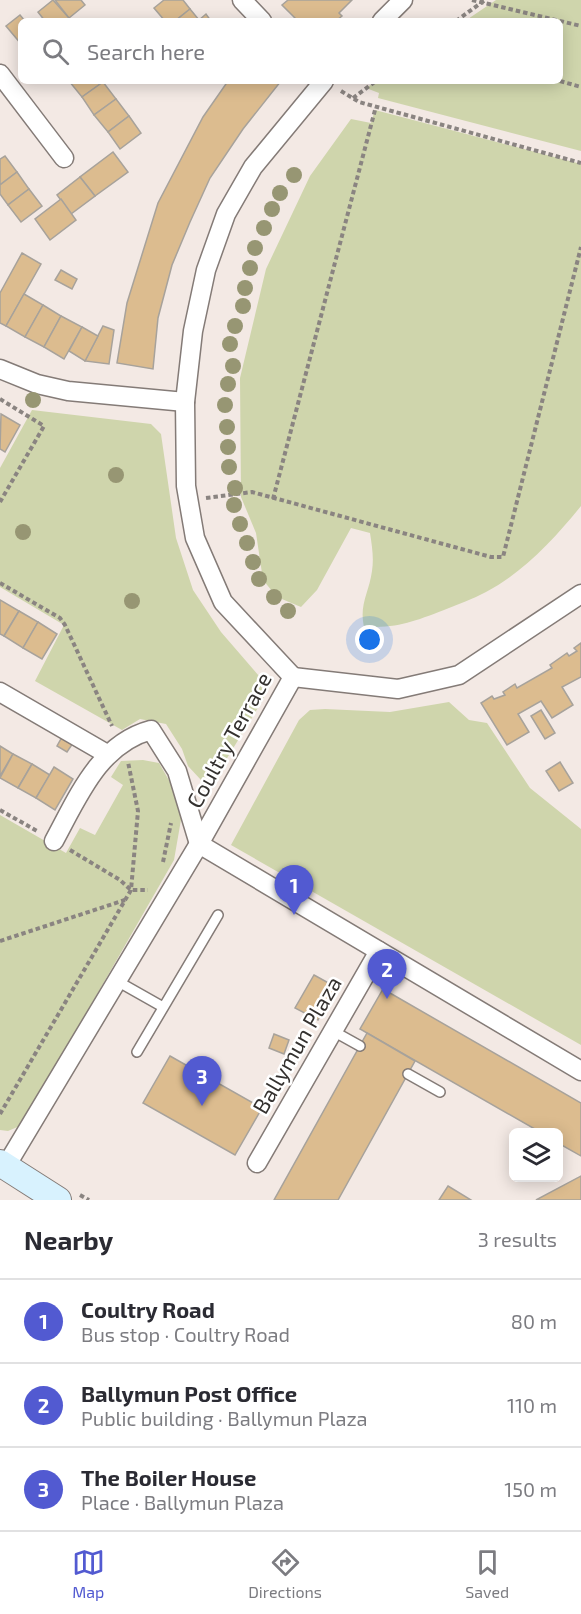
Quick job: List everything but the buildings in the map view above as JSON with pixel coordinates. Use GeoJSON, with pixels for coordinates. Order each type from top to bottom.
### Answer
{"type":"FeatureCollection","features":[{"type":"Feature","properties":{"kind":"main road"},"geometry":{"type":"LineString","coordinates":[[3,1165],[58,1200]]}},
{"type":"Feature","properties":{"kind":"street"},"geometry":{"type":"LineString","coordinates":[[242,0],[259,18]]}},
{"type":"Feature","properties":{"kind":"street"},"geometry":{"type":"LineString","coordinates":[[385,18],[403,0]]}},
{"type":"Feature","properties":{"kind":"street"},"geometry":{"type":"LineString","coordinates":[[0,74],[64,158]]}},
{"type":"Feature","properties":{"kind":"street","name":"Coultry Terrace"},"geometry":{"type":"LineString","coordinates":[[3,1165],[199,844],[293,677],[223,602],[195,538],[186,486],[185,402],[193,331],[206,270],[226,214],[252,167],[330,84]]}},
{"type":"Feature","properties":{"kind":"street"},"geometry":{"type":"LineString","coordinates":[[0,369],[37,384],[68,391],[185,402]]}},
{"type":"Feature","properties":{"kind":"street"},"geometry":{"type":"LineString","coordinates":[[293,677],[398,689],[459,675],[581,594]]}},
{"type":"Feature","properties":{"kind":"street"},"geometry":{"type":"LineString","coordinates":[[0,692],[120,752]]}},
{"type":"Feature","properties":{"kind":"street"},"geometry":{"type":"LineString","coordinates":[[54,841],[87,780],[137,734],[151,730],[177,771],[199,844],[581,1071]]}},
{"type":"Feature","properties":{"kind":"street","name":"Ballymun Plaza"},"geometry":{"type":"LineString","coordinates":[[257,1163],[379,951]]}},
{"type":"Feature","properties":{"kind":"lane"},"geometry":{"type":"LineString","coordinates":[[137,1052],[218,915]]}},
{"type":"Feature","properties":{"kind":"lane"},"geometry":{"type":"LineString","coordinates":[[117,981],[163,1007]]}},
{"type":"Feature","properties":{"kind":"lane"},"geometry":{"type":"LineString","coordinates":[[333,1031],[360,1046]]}},
{"type":"Feature","properties":{"kind":"lane"},"geometry":{"type":"LineString","coordinates":[[408,1074],[440,1092]]}},
{"type":"Feature","properties":{"kind":"path"},"geometry":{"type":"LineString","coordinates":[[472,0],[550,18]]}},
{"type":"Feature","properties":{"kind":"path"},"geometry":{"type":"LineString","coordinates":[[460,18],[483,1]]}},
{"type":"Feature","properties":{"kind":"path"},"geometry":{"type":"LineString","coordinates":[[563,21],[581,26]]}},
{"type":"Feature","properties":{"kind":"path"},"geometry":{"type":"LineString","coordinates":[[563,82],[581,87]]}},
{"type":"Feature","properties":{"kind":"path"},"geometry":{"type":"LineString","coordinates":[[330,84],[359,102],[581,163]]}},
{"type":"Feature","properties":{"kind":"path"},"geometry":{"type":"LineString","coordinates":[[353,98],[372,84]]}},
{"type":"Feature","properties":{"kind":"path"},"geometry":{"type":"LineString","coordinates":[[273,499],[375,111]]}},
{"type":"Feature","properties":{"kind":"path"},"geometry":{"type":"LineString","coordinates":[[189,500],[252,492],[491,557],[504,557],[581,247]]}},
{"type":"Feature","properties":{"kind":"path"},"geometry":{"type":"LineString","coordinates":[[0,399],[44,426],[0,501]]}},
{"type":"Feature","properties":{"kind":"path"},"geometry":{"type":"LineString","coordinates":[[0,583],[60,618],[66,625],[120,752],[126,757],[138,811],[131,890],[0,1114]]}},
{"type":"Feature","properties":{"kind":"path"},"geometry":{"type":"LineString","coordinates":[[159,871],[164,862],[172,814]]}},
{"type":"Feature","properties":{"kind":"path"},"geometry":{"type":"LineString","coordinates":[[131,890],[149,890],[154,880]]}},
{"type":"Feature","properties":{"kind":"path"},"geometry":{"type":"LineString","coordinates":[[0,941],[126,900]]}},
{"type":"Feature","properties":{"kind":"green space"},"geometry":{"type":"Polygon","coordinates":[[[496,0],[581,0],[581,151],[378,98],[379,93],[366,88],[372,84],[563,84],[563,18],[469,18],[496,0]]]}},
{"type":"Feature","properties":{"kind":"green space"},"geometry":{"type":"Polygon","coordinates":[[[375,110],[581,164],[581,506],[561,530],[526,564],[486,592],[414,621],[396,625],[364,627],[364,605],[373,566],[370,533],[351,528],[317,590],[301,607],[277,597],[263,580],[256,533],[241,497],[240,378],[266,269],[310,176],[351,119],[371,123],[375,110]]]}},
{"type":"Feature","properties":{"kind":"green space"},"geometry":{"type":"Polygon","coordinates":[[[32,410],[151,424],[161,434],[176,538],[193,590],[221,632],[259,676],[264,698],[221,768],[201,780],[188,766],[182,749],[166,724],[140,719],[122,730],[35,681],[64,625],[0,587],[0,468],[32,410]]]}},
{"type":"Feature","properties":{"kind":"green space"},"geometry":{"type":"Polygon","coordinates":[[[449,702],[469,720],[487,723],[530,788],[581,829],[581,1045],[231,845],[299,720],[310,710],[390,712],[449,702]]]}},
{"type":"Feature","properties":{"kind":"green space"},"geometry":{"type":"Polygon","coordinates":[[[143,760],[159,763],[174,789],[182,814],[174,860],[22,1125],[8,1131],[0,1130],[0,815],[66,853],[80,828],[95,835],[123,785],[111,777],[121,761],[143,760]]]}},
{"type":"Feature","properties":{"kind":"place","name":"Coultry Road"},"geometry":{"type":"Point","coordinates":[294,915]}},
{"type":"Feature","properties":{"kind":"place","name":"Ballymun Post Office"},"geometry":{"type":"Point","coordinates":[387,999]}},
{"type":"Feature","properties":{"kind":"place","name":"The Boiler House"},"geometry":{"type":"Point","coordinates":[202,1106]}}]}
